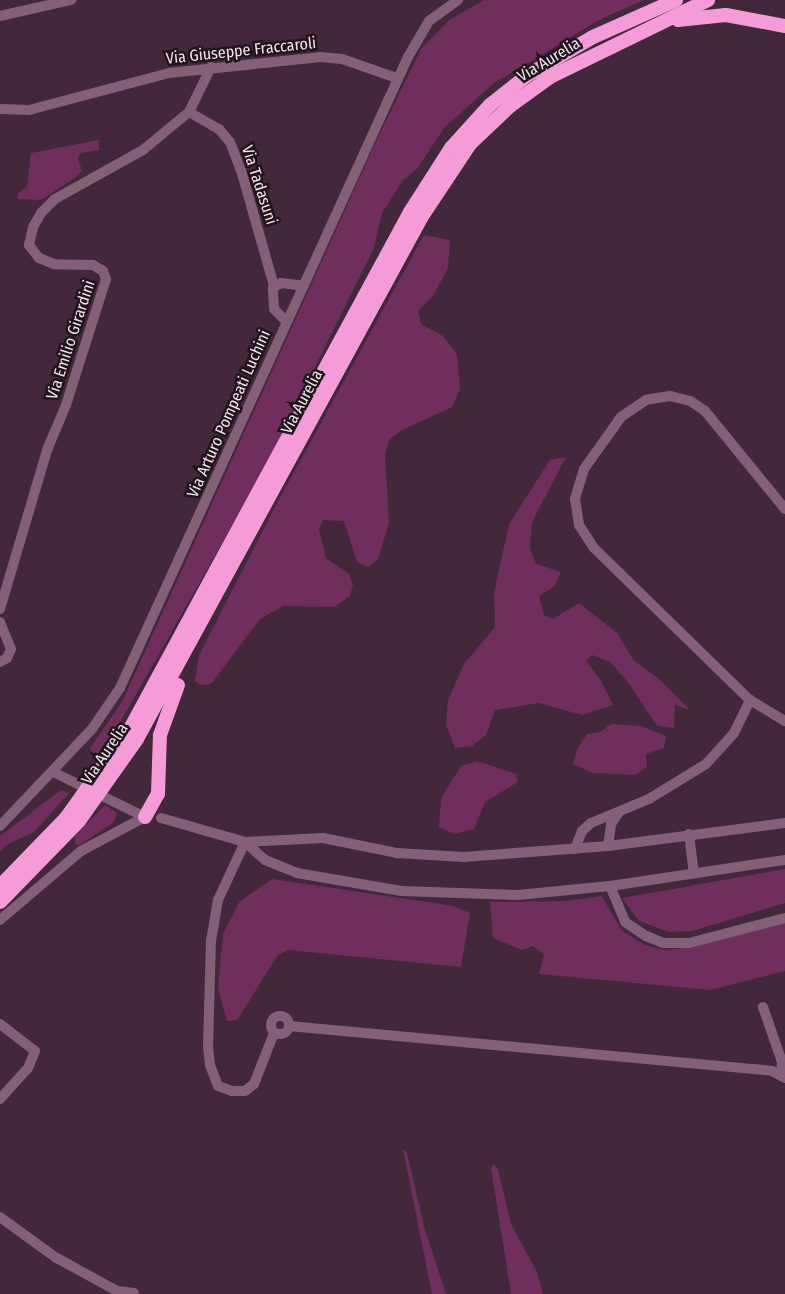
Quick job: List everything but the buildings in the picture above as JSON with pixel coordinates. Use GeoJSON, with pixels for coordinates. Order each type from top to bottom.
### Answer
{"type":"FeatureCollection","features":[{"type":"Feature","properties":{"kind":"highway","name":"Via Aurelia"},"geometry":{"type":"LineString","coordinates":[[108,772],[410,212],[451,148],[490,105],[528,75],[593,37],[676,0]]}},
{"type":"Feature","properties":{"kind":"highway","name":"Via Aurelia"},"geometry":{"type":"LineString","coordinates":[[0,902],[38,865],[162,698],[421,218],[458,159],[482,131],[521,97],[550,77],[621,40],[708,0]]}},
{"type":"Feature","properties":{"kind":"highway"},"geometry":{"type":"LineString","coordinates":[[621,40],[699,16],[726,15],[785,26]]}},
{"type":"Feature","properties":{"kind":"highway"},"geometry":{"type":"LineString","coordinates":[[145,817],[158,794],[158,744],[168,707],[246,542]]}},
{"type":"Feature","properties":{"kind":"highway","name":"Via Aurelia"},"geometry":{"type":"LineString","coordinates":[[0,886],[80,810]]}},
{"type":"Feature","properties":{"kind":"highway"},"geometry":{"type":"LineString","coordinates":[[0,879],[26,862]]}},
{"type":"Feature","properties":{"kind":"street"},"geometry":{"type":"LineString","coordinates":[[0,16],[70,0]]}},
{"type":"Feature","properties":{"kind":"street","name":"Via Arturo Pompeati Luchini"},"geometry":{"type":"LineString","coordinates":[[0,826],[100,720],[125,679],[397,78],[426,25],[438,12],[458,0]]}},
{"type":"Feature","properties":{"kind":"street","name":"Via Giuseppe Fraccaroli"},"geometry":{"type":"LineString","coordinates":[[0,108],[29,110],[169,73],[211,67],[326,57],[397,78]]}},
{"type":"Feature","properties":{"kind":"street","name":"Via Emilio Girardini"},"geometry":{"type":"LineString","coordinates":[[0,609],[47,450],[66,405],[106,279],[104,271],[94,265],[54,264],[39,258],[29,245],[32,227],[41,213],[55,200],[143,150],[190,112],[211,67]]}},
{"type":"Feature","properties":{"kind":"street","name":"Via Tadasuni"},"geometry":{"type":"LineString","coordinates":[[190,112],[219,129],[230,142],[241,170],[274,286],[271,299],[274,309],[287,322]]}},
{"type":"Feature","properties":{"kind":"street"},"geometry":{"type":"LineString","coordinates":[[274,286],[284,282],[304,286]]}},
{"type":"Feature","properties":{"kind":"street"},"geometry":{"type":"LineString","coordinates":[[785,509],[705,411],[690,401],[670,396],[646,400],[626,412],[586,465],[576,490],[576,517],[591,544],[750,700],[785,721]]}},
{"type":"Feature","properties":{"kind":"street"},"geometry":{"type":"LineString","coordinates":[[0,622],[11,651],[7,658],[0,662]]}},
{"type":"Feature","properties":{"kind":"street"},"geometry":{"type":"LineString","coordinates":[[574,849],[585,827],[664,791],[706,764],[734,733],[750,700]]}},
{"type":"Feature","properties":{"kind":"street"},"geometry":{"type":"LineString","coordinates":[[53,772],[145,817]]}},
{"type":"Feature","properties":{"kind":"street"},"geometry":{"type":"LineString","coordinates":[[608,846],[610,824],[619,812]]}},
{"type":"Feature","properties":{"kind":"street"},"geometry":{"type":"LineString","coordinates":[[0,920],[80,851],[145,817]]}},
{"type":"Feature","properties":{"kind":"street"},"geometry":{"type":"LineString","coordinates":[[161,818],[245,842],[323,838],[388,852],[441,857],[608,846],[785,822]]}},
{"type":"Feature","properties":{"kind":"street"},"geometry":{"type":"LineString","coordinates":[[689,834],[694,873]]}},
{"type":"Feature","properties":{"kind":"street"},"geometry":{"type":"LineString","coordinates":[[245,842],[265,860],[285,869],[382,889],[496,896],[610,886],[785,860]]}},
{"type":"Feature","properties":{"kind":"street"},"geometry":{"type":"LineString","coordinates":[[245,842],[222,890],[211,941],[208,1047],[210,1065],[218,1086],[232,1091],[245,1091],[254,1084],[274,1033],[271,1024],[275,1018],[286,1019],[289,1026]]}},
{"type":"Feature","properties":{"kind":"street"},"geometry":{"type":"LineString","coordinates":[[610,886],[625,922],[646,936],[663,943],[688,943],[785,918]]}},
{"type":"Feature","properties":{"kind":"street"},"geometry":{"type":"LineString","coordinates":[[289,1026],[754,1069],[783,1076],[782,1062],[764,1007]]}},
{"type":"Feature","properties":{"kind":"street"},"geometry":{"type":"LineString","coordinates":[[0,1024],[35,1052],[28,1068],[0,1098]]}},
{"type":"Feature","properties":{"kind":"street"},"geometry":{"type":"LineString","coordinates":[[274,1033],[283,1034],[289,1026]]}},
{"type":"Feature","properties":{"kind":"street"},"geometry":{"type":"LineString","coordinates":[[0,1217],[54,1257],[117,1291],[134,1293]]}},
{"type":"Feature","properties":{"kind":"shaded area"},"geometry":{"type":"Polygon","coordinates":[[[484,0],[644,0],[601,19],[494,83],[444,128],[417,169],[403,180],[382,213],[374,248],[265,468],[106,747],[98,756],[93,756],[90,748],[122,702],[378,137],[421,49],[449,20],[484,0]]]}},
{"type":"Feature","properties":{"kind":"shaded area"},"geometry":{"type":"Polygon","coordinates":[[[99,140],[99,150],[81,153],[78,158],[82,171],[75,178],[41,200],[17,199],[18,193],[27,187],[31,153],[99,140]]]}},
{"type":"Feature","properties":{"kind":"shaded area"},"geometry":{"type":"Polygon","coordinates":[[[424,235],[450,240],[448,268],[433,296],[418,311],[421,324],[443,336],[457,354],[460,389],[452,407],[400,431],[389,440],[385,454],[389,523],[378,559],[368,567],[357,562],[344,521],[323,520],[319,530],[326,558],[349,574],[353,584],[350,596],[334,607],[283,606],[260,619],[211,684],[201,685],[195,681],[199,655],[276,505],[424,235]]]}},
{"type":"Feature","properties":{"kind":"shaded area"},"geometry":{"type":"Polygon","coordinates":[[[566,457],[532,522],[530,548],[536,564],[561,572],[554,587],[539,596],[544,615],[553,619],[579,603],[617,633],[634,661],[658,678],[690,710],[675,705],[674,728],[657,726],[628,682],[610,662],[592,655],[586,661],[600,679],[613,705],[582,715],[539,703],[495,710],[486,735],[472,746],[455,748],[446,725],[448,700],[464,664],[495,627],[494,593],[509,524],[550,460],[566,457]]]}},
{"type":"Feature","properties":{"kind":"shaded area"},"geometry":{"type":"Polygon","coordinates":[[[611,724],[641,726],[666,736],[664,748],[646,754],[647,767],[635,775],[593,773],[573,764],[577,749],[587,734],[600,732],[611,724]]]}},
{"type":"Feature","properties":{"kind":"shaded area"},"geometry":{"type":"Polygon","coordinates":[[[477,761],[516,774],[518,782],[485,802],[474,829],[454,834],[439,827],[441,798],[461,766],[477,761]]]}},
{"type":"Feature","properties":{"kind":"shaded area"},"geometry":{"type":"Polygon","coordinates":[[[61,790],[69,793],[34,832],[6,845],[0,852],[0,836],[61,790]]]}},
{"type":"Feature","properties":{"kind":"shaded area"},"geometry":{"type":"Polygon","coordinates":[[[105,805],[117,813],[114,822],[80,845],[75,844],[75,836],[105,805]]]}},
{"type":"Feature","properties":{"kind":"shaded area"},"geometry":{"type":"Polygon","coordinates":[[[785,869],[785,903],[692,931],[669,932],[639,921],[622,898],[785,869]]]}},
{"type":"Feature","properties":{"kind":"shaded area"},"geometry":{"type":"Polygon","coordinates":[[[272,879],[454,906],[470,913],[461,967],[288,950],[278,955],[237,1020],[227,1021],[218,988],[223,934],[240,901],[272,879]]]}},
{"type":"Feature","properties":{"kind":"shaded area"},"geometry":{"type":"Polygon","coordinates":[[[602,896],[622,931],[645,945],[664,950],[686,948],[785,922],[785,971],[710,990],[539,974],[544,954],[533,946],[522,950],[493,938],[490,902],[565,901],[602,896]]]}},
{"type":"Feature","properties":{"kind":"shaded area"},"geometry":{"type":"Polygon","coordinates":[[[403,1149],[407,1153],[425,1230],[446,1294],[432,1294],[403,1149]]]}},
{"type":"Feature","properties":{"kind":"shaded area"},"geometry":{"type":"Polygon","coordinates":[[[494,1164],[498,1169],[511,1224],[537,1272],[543,1294],[511,1294],[491,1168],[494,1164]]]}}]}
